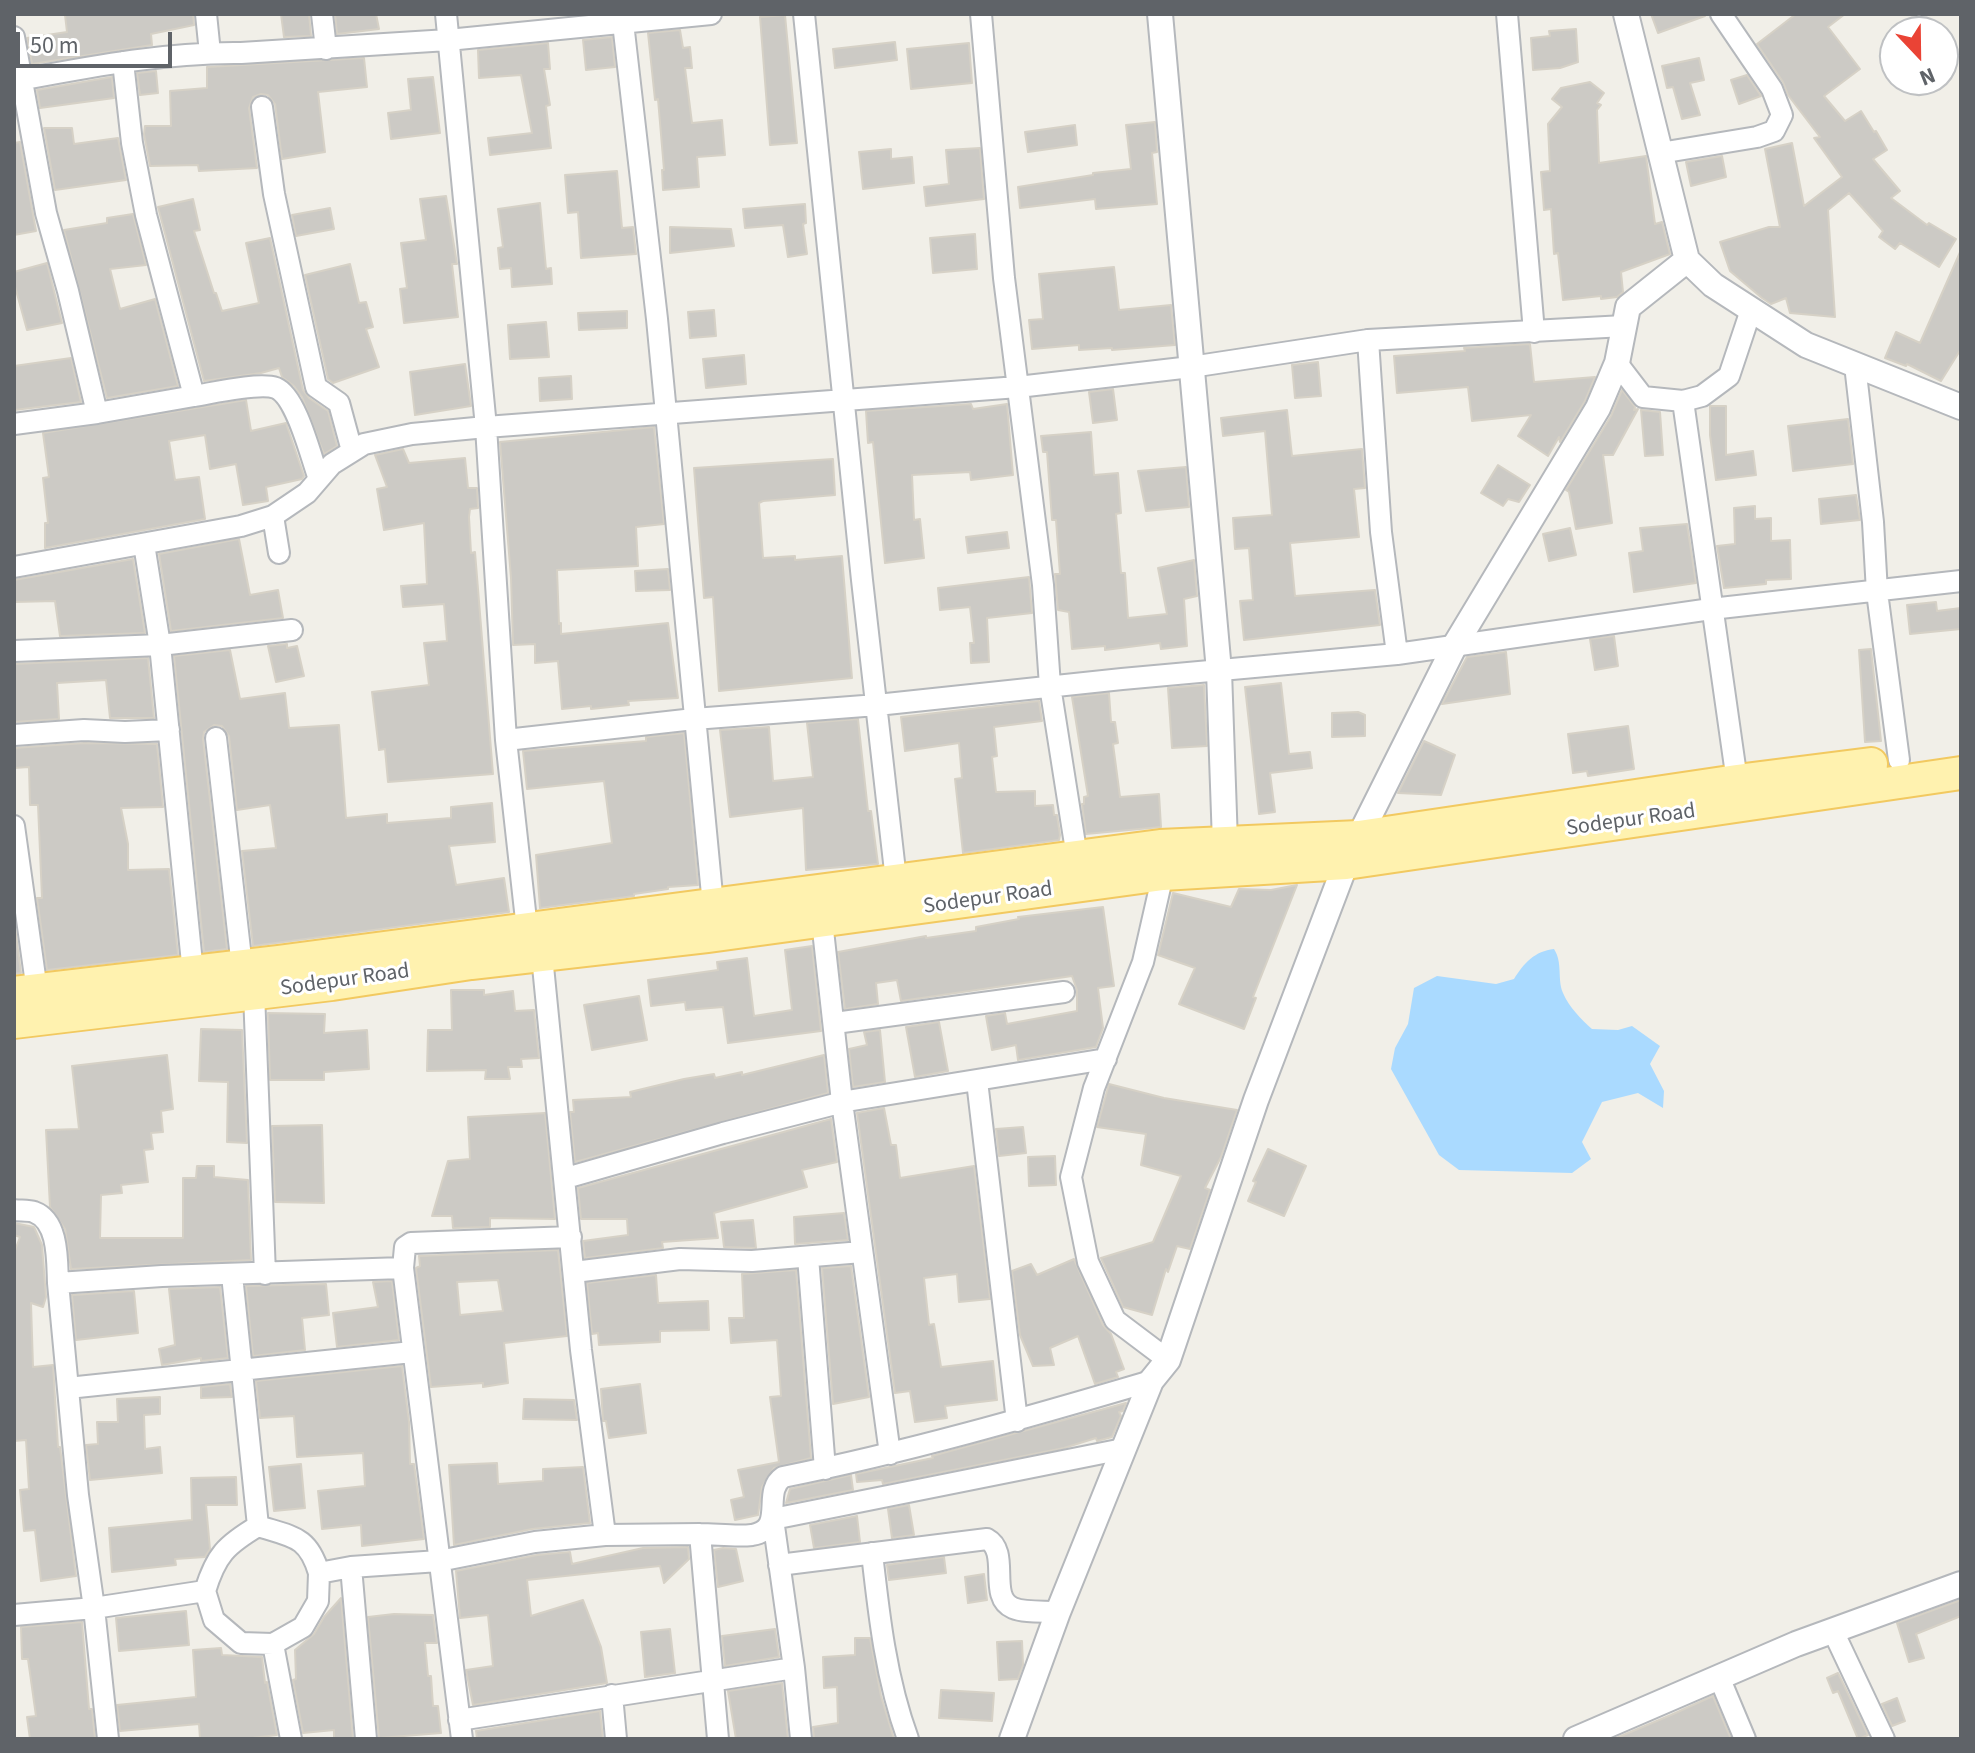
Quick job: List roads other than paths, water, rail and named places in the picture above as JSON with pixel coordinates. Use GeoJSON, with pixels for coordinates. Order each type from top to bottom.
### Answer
{"type":"FeatureCollection","features":[{"type":"Feature","properties":{"kind":"main road"},"geometry":{"type":"LineString","coordinates":[[25,992],[193,973],[248,980],[534,943],[713,905],[1160,846],[1225,843],[1353,850],[1737,781],[1961,752]]}},
{"type":"Feature","properties":{"kind":"main road","name":"Sodepur Road"},"geometry":{"type":"LineString","coordinates":[[534,943],[822,921],[1163,874],[1961,773]]}},
{"type":"Feature","properties":{"kind":"main road","name":"Sodepur Road"},"geometry":{"type":"LineString","coordinates":[[14,1022],[248,980]]}},
{"type":"Feature","properties":{"kind":"street"},"geometry":{"type":"LineString","coordinates":[[206,14],[210,53]]}},
{"type":"Feature","properties":{"kind":"street"},"geometry":{"type":"LineString","coordinates":[[322,14],[326,49]]}},
{"type":"Feature","properties":{"kind":"street"},"geometry":{"type":"LineString","coordinates":[[446,14],[486,427],[506,740],[566,1178],[581,1350],[605,1535]]}},
{"type":"Feature","properties":{"kind":"street"},"geometry":{"type":"LineString","coordinates":[[19,80],[123,62],[210,53],[448,40],[623,18],[711,14]]}},
{"type":"Feature","properties":{"kind":"street"},"geometry":{"type":"LineString","coordinates":[[804,14],[896,880]]}},
{"type":"Feature","properties":{"kind":"street"},"geometry":{"type":"LineString","coordinates":[[981,14],[1004,278],[1043,585],[1050,686],[1077,857]]}},
{"type":"Feature","properties":{"kind":"street"},"geometry":{"type":"LineString","coordinates":[[1160,14],[1219,671],[1225,843]]}},
{"type":"Feature","properties":{"kind":"street"},"geometry":{"type":"LineString","coordinates":[[1507,14],[1535,331]]}},
{"type":"Feature","properties":{"kind":"street"},"geometry":{"type":"LineString","coordinates":[[1626,14],[1687,260],[1713,285],[1806,345],[1961,407]]}},
{"type":"Feature","properties":{"kind":"street"},"geometry":{"type":"LineString","coordinates":[[1660,153],[1757,137],[1774,131],[1782,115],[1772,89],[1721,14]]}},
{"type":"Feature","properties":{"kind":"street"},"geometry":{"type":"LineString","coordinates":[[623,18],[666,415],[713,905]]}},
{"type":"Feature","properties":{"kind":"street"},"geometry":{"type":"LineString","coordinates":[[14,37],[19,80],[46,213],[85,354],[97,413]]}},
{"type":"Feature","properties":{"kind":"street"},"geometry":{"type":"LineString","coordinates":[[123,62],[132,143],[146,215],[194,396]]}},
{"type":"Feature","properties":{"kind":"street"},"geometry":{"type":"LineString","coordinates":[[262,107],[277,208],[316,387],[339,403],[352,451]]}},
{"type":"Feature","properties":{"kind":"street"},"geometry":{"type":"LineString","coordinates":[[1012,1739],[1058,1612],[1123,1449],[1151,1381],[1168,1360],[1256,1100],[1353,850],[1455,645],[1598,408],[1617,363],[1628,307],[1687,260]]}},
{"type":"Feature","properties":{"kind":"street"},"geometry":{"type":"LineString","coordinates":[[1617,363],[1643,397],[1683,401],[1702,396],[1729,376],[1751,310]]}},
{"type":"Feature","properties":{"kind":"street"},"geometry":{"type":"LineString","coordinates":[[14,567],[241,526],[273,516],[307,493],[332,464],[352,451],[364,444],[412,434],[1018,387],[1191,367],[1368,340],[1624,326]]}},
{"type":"Feature","properties":{"kind":"street"},"geometry":{"type":"LineString","coordinates":[[1368,340],[1381,532],[1397,654]]}},
{"type":"Feature","properties":{"kind":"street"},"geometry":{"type":"LineString","coordinates":[[1855,365],[1873,522],[1877,592],[1899,760]]}},
{"type":"Feature","properties":{"kind":"street"},"geometry":{"type":"LineString","coordinates":[[14,424],[194,396],[263,387],[278,389],[289,400],[296,414],[319,479]]}},
{"type":"Feature","properties":{"kind":"street"},"geometry":{"type":"LineString","coordinates":[[1683,401],[1737,781]]}},
{"type":"Feature","properties":{"kind":"street"},"geometry":{"type":"LineString","coordinates":[[273,516],[279,553]]}},
{"type":"Feature","properties":{"kind":"street"},"geometry":{"type":"LineString","coordinates":[[144,544],[160,645],[193,973]]}},
{"type":"Feature","properties":{"kind":"street"},"geometry":{"type":"LineString","coordinates":[[506,740],[694,719],[877,705],[1397,654],[1711,609],[1961,581]]}},
{"type":"Feature","properties":{"kind":"street"},"geometry":{"type":"LineString","coordinates":[[14,651],[160,645],[292,630]]}},
{"type":"Feature","properties":{"kind":"street"},"geometry":{"type":"LineString","coordinates":[[14,735],[84,730],[169,730]]}},
{"type":"Feature","properties":{"kind":"street"},"geometry":{"type":"LineString","coordinates":[[216,738],[248,980],[265,1274]]}},
{"type":"Feature","properties":{"kind":"street"},"geometry":{"type":"LineString","coordinates":[[14,826],[25,992]]}},
{"type":"Feature","properties":{"kind":"street"},"geometry":{"type":"LineString","coordinates":[[1163,874],[1143,962],[1094,1088],[1071,1177],[1088,1262],[1115,1320],[1168,1360]]}},
{"type":"Feature","properties":{"kind":"street"},"geometry":{"type":"LineString","coordinates":[[822,921],[842,1102],[890,1454]]}},
{"type":"Feature","properties":{"kind":"street"},"geometry":{"type":"LineString","coordinates":[[835,1023],[1064,992]]}},
{"type":"Feature","properties":{"kind":"street"},"geometry":{"type":"LineString","coordinates":[[566,1178],[842,1102],[1106,1059]]}},
{"type":"Feature","properties":{"kind":"street"},"geometry":{"type":"LineString","coordinates":[[977,1081],[1017,1421]]}},
{"type":"Feature","properties":{"kind":"street"},"geometry":{"type":"LineString","coordinates":[[14,1210],[36,1213],[48,1225],[55,1244],[78,1495],[108,1739]]}},
{"type":"Feature","properties":{"kind":"street"},"geometry":{"type":"LineString","coordinates":[[571,1237],[411,1243],[405,1247],[403,1268],[412,1352],[460,1730],[612,1695],[794,1668]]}},
{"type":"Feature","properties":{"kind":"street"},"geometry":{"type":"LineString","coordinates":[[574,1272],[680,1259],[752,1261],[862,1252]]}},
{"type":"Feature","properties":{"kind":"street"},"geometry":{"type":"LineString","coordinates":[[808,1257],[825,1469]]}},
{"type":"Feature","properties":{"kind":"street"},"geometry":{"type":"LineString","coordinates":[[58,1283],[162,1276],[403,1268]]}},
{"type":"Feature","properties":{"kind":"street"},"geometry":{"type":"LineString","coordinates":[[232,1275],[258,1526]]}},
{"type":"Feature","properties":{"kind":"street"},"geometry":{"type":"LineString","coordinates":[[68,1388],[412,1352]]}},
{"type":"Feature","properties":{"kind":"street"},"geometry":{"type":"LineString","coordinates":[[801,1739],[773,1519],[777,1481],[783,1477],[890,1454],[1017,1421],[1151,1381]]}},
{"type":"Feature","properties":{"kind":"street"},"geometry":{"type":"LineString","coordinates":[[773,1519],[1123,1449]]}},
{"type":"Feature","properties":{"kind":"street"},"geometry":{"type":"LineString","coordinates":[[319,1573],[351,1567],[439,1561],[535,1542],[605,1535],[752,1535],[767,1530],[773,1519]]}},
{"type":"Feature","properties":{"kind":"street"},"geometry":{"type":"LineString","coordinates":[[258,1526],[295,1537],[312,1551],[319,1573],[318,1601],[303,1627],[273,1644],[241,1643],[214,1620],[205,1591],[213,1565],[230,1543],[258,1526]]}},
{"type":"Feature","properties":{"kind":"street"},"geometry":{"type":"LineString","coordinates":[[700,1534],[718,1739]]}},
{"type":"Feature","properties":{"kind":"street"},"geometry":{"type":"LineString","coordinates":[[779,1565],[987,1539],[994,1543],[997,1550],[1001,1589],[1007,1604],[1015,1609],[1058,1612]]}},
{"type":"Feature","properties":{"kind":"street"},"geometry":{"type":"LineString","coordinates":[[872,1553],[879,1620],[908,1739]]}},
{"type":"Feature","properties":{"kind":"street"},"geometry":{"type":"LineString","coordinates":[[351,1567],[366,1739]]}},
{"type":"Feature","properties":{"kind":"street"},"geometry":{"type":"LineString","coordinates":[[1585,1737],[1719,1677],[1961,1584]]}},
{"type":"Feature","properties":{"kind":"street"},"geometry":{"type":"LineString","coordinates":[[14,1615],[94,1608],[205,1591]]}},
{"type":"Feature","properties":{"kind":"street"},"geometry":{"type":"LineString","coordinates":[[1833,1631],[1884,1739]]}},
{"type":"Feature","properties":{"kind":"street"},"geometry":{"type":"LineString","coordinates":[[273,1644],[291,1739]]}},
{"type":"Feature","properties":{"kind":"street"},"geometry":{"type":"LineString","coordinates":[[1719,1677],[1745,1739]]}},
{"type":"Feature","properties":{"kind":"street"},"geometry":{"type":"LineString","coordinates":[[612,1695],[616,1739]]}},
{"type":"Feature","properties":{"kind":"water"},"geometry":{"type":"Polygon","coordinates":[[[1554,949],[1563,993],[1572,1008],[1592,1029],[1618,1030],[1632,1026],[1660,1046],[1650,1064],[1664,1091],[1663,1108],[1638,1093],[1602,1102],[1582,1142],[1591,1159],[1572,1173],[1459,1170],[1439,1155],[1391,1069],[1395,1048],[1408,1024],[1414,988],[1437,976],[1496,984],[1514,979],[1531,959],[1541,952],[1554,949]]]}}]}
